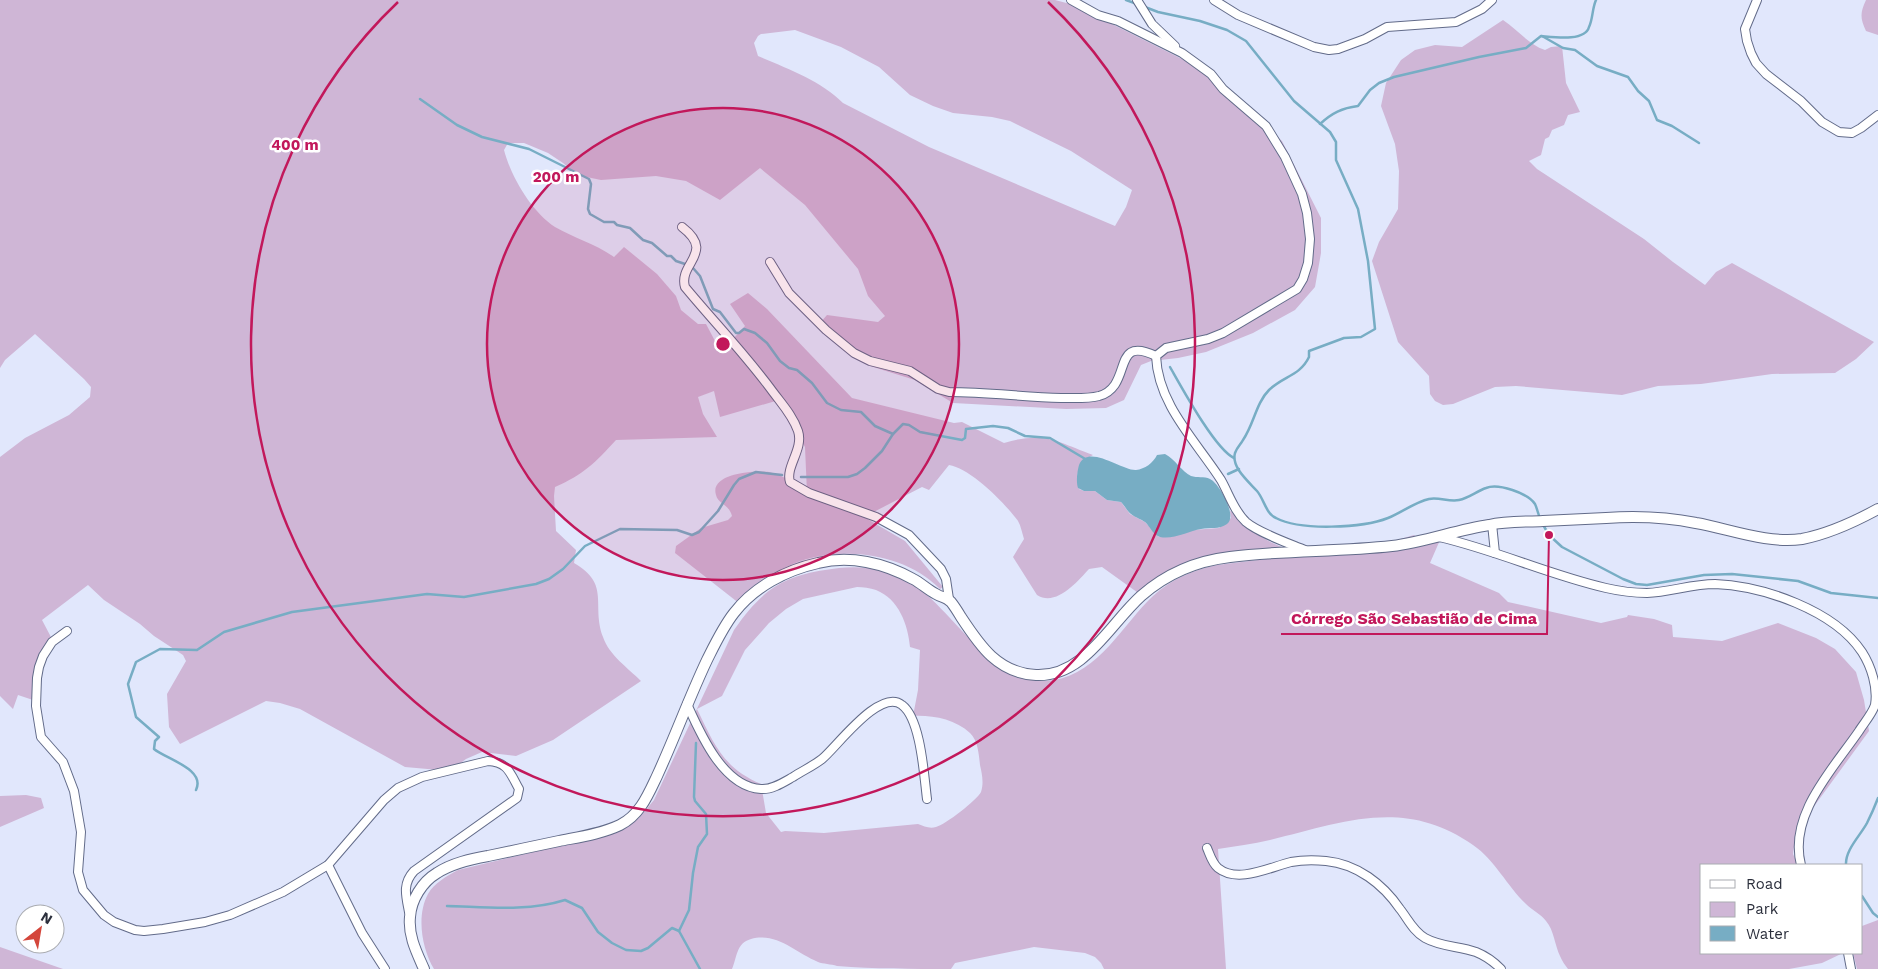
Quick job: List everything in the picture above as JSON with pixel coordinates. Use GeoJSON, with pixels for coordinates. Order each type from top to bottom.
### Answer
{"type":"FeatureCollection","features":[{"type":"Feature","properties":{"kind":"main road"},"geometry":{"type":"LineString","coordinates":[[424,969],[415,950],[410,932],[410,916],[417,894],[425,882],[452,865],[602,832],[623,824],[633,816],[648,794],[714,645],[734,612],[758,590],[774,579],[796,569],[819,562],[858,560],[901,572],[920,582],[934,593],[949,599],[980,646],[1002,666],[1024,673],[1050,674],[1069,667],[1081,659],[1137,599],[1169,575],[1218,558],[1305,550],[1398,546],[1492,524],[1639,516],[1670,519],[1764,538],[1802,539],[1820,534],[1878,509]]}},
{"type":"Feature","properties":{"kind":"street"},"geometry":{"type":"LineString","coordinates":[[1071,0],[1098,15],[1118,21],[1182,53]]}},
{"type":"Feature","properties":{"kind":"street"},"geometry":{"type":"LineString","coordinates":[[1137,0],[1152,24],[1182,53],[1211,74],[1223,89],[1266,126],[1276,139],[1302,194],[1309,228],[1310,252],[1303,279],[1292,293],[1237,323],[1223,333],[1208,339],[1166,348],[1156,356]]}},
{"type":"Feature","properties":{"kind":"street"},"geometry":{"type":"LineString","coordinates":[[1214,0],[1238,15],[1314,47],[1329,50],[1365,40],[1387,27],[1456,22],[1482,9],[1492,0]]}},
{"type":"Feature","properties":{"kind":"street"},"geometry":{"type":"LineString","coordinates":[[1757,0],[1745,28],[1751,53],[1766,74],[1801,101],[1822,122],[1839,132],[1852,133],[1862,128],[1878,115]]}},
{"type":"Feature","properties":{"kind":"street"},"geometry":{"type":"LineString","coordinates":[[682,227],[692,235],[696,244],[695,253],[684,279],[685,287],[762,377],[787,410],[798,430],[800,441],[789,475],[790,482],[809,493],[884,520],[909,535],[941,569],[946,579],[949,599]]}},
{"type":"Feature","properties":{"kind":"street"},"geometry":{"type":"LineString","coordinates":[[770,262],[789,293],[854,353],[870,361],[900,368],[938,389],[949,392],[1034,398],[1096,397],[1106,394],[1117,384],[1128,354],[1136,350],[1145,351],[1156,356]]}},
{"type":"Feature","properties":{"kind":"street"},"geometry":{"type":"LineString","coordinates":[[1156,356],[1157,373],[1174,414],[1215,471],[1228,491],[1239,514],[1256,530],[1305,550]]}},
{"type":"Feature","properties":{"kind":"street"},"geometry":{"type":"LineString","coordinates":[[1492,524],[1495,553]]}},
{"type":"Feature","properties":{"kind":"street"},"geometry":{"type":"LineString","coordinates":[[1437,537],[1495,553],[1557,575],[1622,590],[1648,592],[1715,584],[1770,594],[1790,600],[1830,620],[1857,645],[1873,671],[1876,684],[1875,705],[1817,792],[1806,812],[1800,828],[1801,864]]}},
{"type":"Feature","properties":{"kind":"street"},"geometry":{"type":"LineString","coordinates":[[67,631],[47,648],[39,668],[36,706],[38,723],[44,742],[63,762],[74,791],[80,832],[79,881],[83,890],[104,915],[125,927],[144,931],[205,922],[230,915],[283,892],[328,865],[384,800],[409,782],[422,776],[488,761],[506,766],[519,789],[517,798],[408,877],[405,890],[410,916]]}},
{"type":"Feature","properties":{"kind":"street"},"geometry":{"type":"LineString","coordinates":[[687,704],[706,744],[716,758],[736,778],[746,784],[762,789],[785,781],[820,761],[867,714],[888,703],[899,703],[907,710],[916,728],[927,799]]}},
{"type":"Feature","properties":{"kind":"street"},"geometry":{"type":"LineString","coordinates":[[1207,848],[1212,862],[1217,868],[1239,874],[1309,860],[1343,864],[1362,872],[1376,882],[1391,896],[1410,924],[1425,938],[1440,945],[1474,951],[1501,969]]}},
{"type":"Feature","properties":{"kind":"street"},"geometry":{"type":"LineString","coordinates":[[328,865],[362,933],[385,969]]}},
{"type":"Feature","properties":{"kind":"street"},"geometry":{"type":"LineString","coordinates":[[1848,954],[1851,969]]}},
{"type":"Feature","properties":{"kind":"green space"},"geometry":{"type":"Polygon","coordinates":[[[0,0],[1055,0],[1074,5],[1204,70],[1282,141],[1321,218],[1321,253],[1315,287],[1295,310],[1253,333],[1206,352],[1151,361],[1141,365],[1124,400],[1106,408],[1066,409],[953,403],[915,380],[870,366],[820,323],[827,315],[878,322],[885,316],[868,296],[858,269],[805,205],[760,168],[720,200],[686,181],[656,176],[601,180],[577,175],[548,153],[524,143],[508,143],[504,150],[517,182],[531,203],[546,220],[555,227],[600,248],[614,257],[624,247],[657,274],[676,296],[681,310],[698,324],[706,324],[715,341],[733,339],[745,326],[730,304],[748,293],[767,309],[852,398],[954,423],[962,422],[1004,443],[1018,439],[1050,439],[1093,455],[1080,464],[1077,478],[1079,489],[1095,491],[1107,500],[1121,502],[1130,514],[1145,522],[1159,537],[1170,537],[1192,530],[1219,528],[1231,518],[1230,511],[1259,535],[1286,549],[1212,557],[1141,595],[1102,567],[1089,569],[1066,591],[1051,598],[1044,598],[1037,595],[1013,557],[1024,539],[1018,521],[1005,505],[977,479],[967,472],[949,465],[929,490],[922,487],[864,517],[905,541],[943,587],[940,589],[924,576],[906,566],[886,559],[844,554],[803,560],[784,568],[766,580],[740,604],[675,553],[676,546],[701,528],[728,520],[732,516],[729,509],[717,498],[716,488],[719,482],[735,474],[754,472],[774,473],[807,493],[805,447],[779,400],[720,417],[714,391],[698,397],[703,414],[717,437],[616,440],[602,455],[574,478],[555,487],[556,531],[576,550],[574,563],[585,571],[596,587],[600,625],[606,644],[614,655],[641,681],[553,740],[516,756],[482,752],[466,759],[450,771],[405,767],[300,709],[266,701],[180,744],[169,727],[167,694],[186,661],[183,655],[104,600],[88,585],[42,620],[52,639],[42,660],[33,700],[18,695],[13,709],[0,696],[0,457],[25,438],[69,415],[90,397],[91,387],[35,334],[5,360],[0,368],[0,0]],[[795,30],[761,34],[754,43],[758,56],[814,81],[843,103],[929,147],[1115,226],[1126,207],[1132,190],[1071,151],[1010,121],[953,113],[910,95],[879,67],[841,47],[795,30]]]}},
{"type":"Feature","properties":{"kind":"green space"},"geometry":{"type":"Polygon","coordinates":[[[1866,0],[1878,0],[1878,35],[1866,31],[1861,16],[1866,0]]]}},
{"type":"Feature","properties":{"kind":"green space"},"geometry":{"type":"Polygon","coordinates":[[[1503,20],[1528,41],[1545,50],[1551,47],[1562,46],[1566,83],[1580,112],[1568,115],[1564,125],[1552,130],[1549,137],[1545,139],[1541,155],[1529,161],[1537,169],[1644,239],[1705,285],[1716,272],[1732,263],[1874,342],[1856,359],[1835,373],[1772,374],[1701,384],[1658,386],[1622,395],[1516,386],[1495,387],[1453,404],[1443,405],[1435,401],[1430,394],[1429,376],[1398,342],[1372,261],[1379,242],[1398,209],[1399,171],[1395,144],[1381,106],[1386,83],[1401,60],[1415,50],[1435,45],[1462,47],[1503,20]]]}},
{"type":"Feature","properties":{"kind":"green space"},"geometry":{"type":"Polygon","coordinates":[[[1414,535],[1419,539],[1440,540],[1430,563],[1499,593],[1508,602],[1601,623],[1627,617],[1628,615],[1654,619],[1672,625],[1673,637],[1722,641],[1778,623],[1816,638],[1835,649],[1856,672],[1864,700],[1869,731],[1796,831],[1793,854],[1798,864],[1700,864],[1700,954],[1841,954],[1822,963],[1789,969],[1568,969],[1558,952],[1551,929],[1546,921],[1519,897],[1481,851],[1448,830],[1423,821],[1373,818],[1323,826],[1264,841],[1218,849],[1226,969],[1104,969],[1095,957],[1085,953],[1034,947],[955,963],[951,969],[851,967],[820,963],[786,944],[769,938],[760,938],[751,939],[742,944],[732,969],[434,969],[426,952],[421,922],[424,903],[434,886],[458,870],[592,838],[630,824],[639,818],[654,800],[734,630],[743,617],[762,597],[783,582],[809,573],[844,567],[875,569],[894,574],[913,584],[923,592],[977,646],[1012,673],[1026,679],[1050,681],[1070,676],[1097,658],[1142,607],[1167,585],[1191,573],[1217,565],[1380,545],[1414,535]],[[857,587],[803,599],[786,609],[769,623],[745,650],[722,696],[697,709],[721,754],[737,770],[761,784],[766,813],[781,832],[824,833],[918,824],[933,828],[960,812],[974,801],[981,792],[982,779],[979,753],[973,736],[964,728],[950,721],[928,716],[913,716],[918,690],[920,650],[910,647],[907,630],[901,614],[891,600],[874,589],[857,587]]]}},
{"type":"Feature","properties":{"kind":"green space"},"geometry":{"type":"Polygon","coordinates":[[[26,795],[41,798],[44,808],[0,827],[0,796],[26,795]]]}},
{"type":"Feature","properties":{"kind":"green space"},"geometry":{"type":"Polygon","coordinates":[[[1878,920],[1878,969],[1857,969],[1853,954],[1863,954],[1863,926],[1878,920]]]}},
{"type":"Feature","properties":{"kind":"green space"},"geometry":{"type":"Polygon","coordinates":[[[0,947],[15,952],[15,954],[20,954],[63,969],[0,969],[0,947]]]}},
{"type":"Feature","properties":{"kind":"water"},"geometry":{"type":"Polygon","coordinates":[[[1165,454],[1191,476],[1208,478],[1214,482],[1229,507],[1230,520],[1227,524],[1221,527],[1201,529],[1176,536],[1160,537],[1145,522],[1130,513],[1121,502],[1107,500],[1095,491],[1084,491],[1078,488],[1079,465],[1083,459],[1097,457],[1136,470],[1148,465],[1157,455],[1165,454]]]}},
{"type":"Feature","properties":{"kind":"waterway"},"geometry":{"type":"LineString","coordinates":[[1126,0],[1137,4]]}},
{"type":"Feature","properties":{"kind":"waterway"},"geometry":{"type":"LineString","coordinates":[[1320,124],[1337,112],[1358,106],[1370,90],[1379,83],[1394,77],[1526,48],[1541,36],[1568,38],[1582,35],[1590,24],[1596,0]]}},
{"type":"Feature","properties":{"kind":"waterway"},"geometry":{"type":"LineString","coordinates":[[1145,7],[1227,30],[1246,41],[1294,101],[1330,132],[1336,142],[1336,160],[1358,209],[1368,261],[1375,329],[1361,337],[1344,338],[1309,351],[1309,357],[1301,368],[1274,385],[1265,395],[1234,458],[1238,469],[1257,491],[1267,510],[1276,518],[1300,525],[1348,526],[1388,518],[1429,499],[1459,500],[1486,488],[1498,487],[1526,496],[1535,504],[1540,518]]}},
{"type":"Feature","properties":{"kind":"waterway"},"geometry":{"type":"LineString","coordinates":[[1542,36],[1563,48],[1575,50],[1597,66],[1628,77],[1638,91],[1649,101],[1657,120],[1672,126],[1699,143]]}},
{"type":"Feature","properties":{"kind":"waterway"},"geometry":{"type":"LineString","coordinates":[[420,99],[457,125],[482,137],[529,149],[589,179],[591,184],[588,209],[590,214],[604,222],[614,222],[617,225],[630,228],[643,240],[652,243],[667,256],[671,256],[676,261],[685,264]]}},
{"type":"Feature","properties":{"kind":"waterway"},"geometry":{"type":"LineString","coordinates":[[693,268],[700,276],[713,309],[720,312],[736,333],[744,329],[755,333],[767,343],[780,361],[789,368],[797,370],[812,383],[827,403],[841,410],[861,412],[875,426],[893,434]]}},
{"type":"Feature","properties":{"kind":"waterway"},"geometry":{"type":"LineString","coordinates":[[1170,367],[1209,431],[1226,452],[1234,458]]}},
{"type":"Feature","properties":{"kind":"waterway"},"geometry":{"type":"LineString","coordinates":[[801,477],[848,477],[857,474],[882,451],[893,434],[903,424],[909,425],[920,432],[962,440],[965,438],[966,429],[993,426],[1008,428],[1025,436],[1050,438],[1087,460]]}},
{"type":"Feature","properties":{"kind":"waterway"},"geometry":{"type":"LineString","coordinates":[[1228,474],[1239,469]]}},
{"type":"Feature","properties":{"kind":"waterway"},"geometry":{"type":"LineString","coordinates":[[196,790],[198,783],[195,776],[183,765],[154,749],[155,741],[159,737],[136,717],[128,684],[136,662],[160,649],[197,650],[224,632],[292,612],[427,594],[464,597],[536,584],[549,579],[563,569],[585,546],[620,529],[677,530],[692,535],[699,532],[718,511],[739,479],[756,472],[782,475]]}},
{"type":"Feature","properties":{"kind":"waterway"},"geometry":{"type":"LineString","coordinates":[[1542,523],[1549,535],[1562,547],[1636,584],[1647,585],[1704,575],[1732,574],[1798,581],[1831,593],[1878,598]]}},
{"type":"Feature","properties":{"kind":"waterway"},"geometry":{"type":"LineString","coordinates":[[679,931],[689,910],[698,847],[707,834],[706,814],[694,797],[696,743]]}},
{"type":"Feature","properties":{"kind":"waterway"},"geometry":{"type":"LineString","coordinates":[[1846,864],[1850,849],[1867,823],[1878,798]]}},
{"type":"Feature","properties":{"kind":"waterway"},"geometry":{"type":"LineString","coordinates":[[1863,898],[1873,913],[1878,917]]}},
{"type":"Feature","properties":{"kind":"waterway"},"geometry":{"type":"LineString","coordinates":[[447,906],[521,907],[551,904],[565,900],[582,908],[598,932],[612,943],[626,950],[641,951],[648,948],[672,928],[679,931],[700,969]]}},
{"type":"Feature","properties":{"kind":"place","name":"Córrego São Sebastião de Cima"},"geometry":{"type":"Point","coordinates":[1549,535]}}]}
